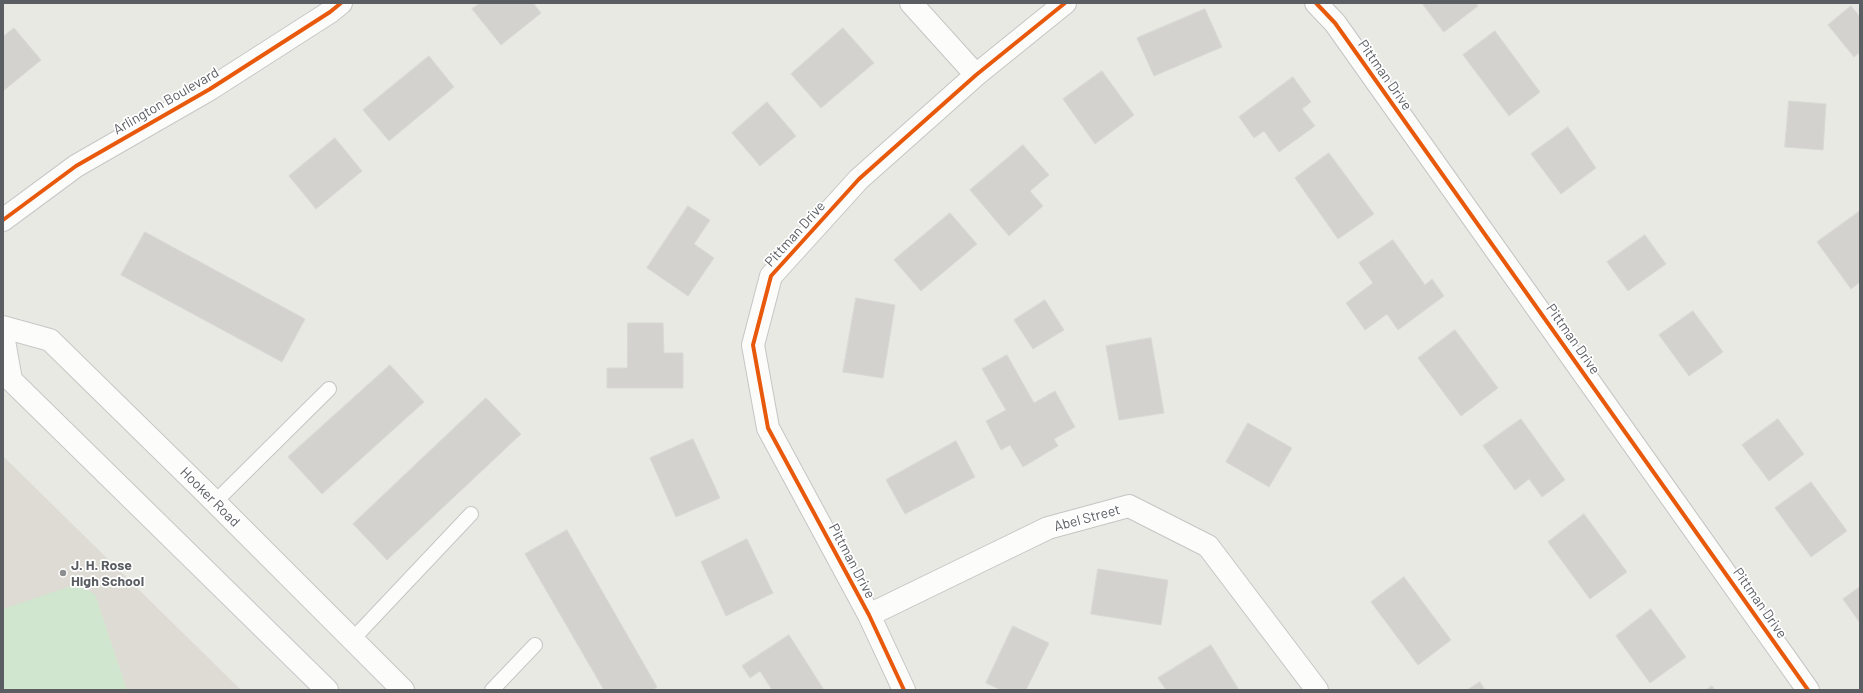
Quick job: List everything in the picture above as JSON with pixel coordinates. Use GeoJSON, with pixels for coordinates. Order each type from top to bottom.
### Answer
{"type":"FeatureCollection","features":[{"type":"Feature","properties":{"kind":"street"},"geometry":{"type":"LineString","coordinates":[[911,3],[976,75]]}},
{"type":"Feature","properties":{"kind":"street","name":"Pittman Drive"},"geometry":{"type":"LineString","coordinates":[[904,690],[869,615],[768,428],[753,345],[771,276],[859,179],[976,75],[1065,3]]}},
{"type":"Feature","properties":{"kind":"street","name":"Pittman Drive"},"geometry":{"type":"LineString","coordinates":[[1316,3],[1335,23],[1808,690]]}},
{"type":"Feature","properties":{"kind":"street","name":"Arlington Boulevard"},"geometry":{"type":"LineString","coordinates":[[3,220],[76,166],[210,89],[331,6]]}},
{"type":"Feature","properties":{"kind":"street","name":"Hooker Road"},"geometry":{"type":"LineString","coordinates":[[3,327],[50,340],[215,502],[402,690]]}},
{"type":"Feature","properties":{"kind":"street"},"geometry":{"type":"LineString","coordinates":[[3,335],[11,380],[327,690]]}},
{"type":"Feature","properties":{"kind":"street","name":"Abel Street"},"geometry":{"type":"LineString","coordinates":[[869,615],[1048,528],[1129,506],[1208,546],[1317,690]]}},
{"type":"Feature","properties":{"kind":"lane"},"geometry":{"type":"LineString","coordinates":[[215,502],[329,389]]}},
{"type":"Feature","properties":{"kind":"lane"},"geometry":{"type":"LineString","coordinates":[[352,640],[471,514]]}},
{"type":"Feature","properties":{"kind":"lane"},"geometry":{"type":"LineString","coordinates":[[492,690],[535,645]]}},
{"type":"Feature","properties":{"kind":"shaded area","name":"J. H. Rose High School"},"geometry":{"type":"Polygon","coordinates":[[[3,456],[241,690],[3,690],[3,456]]]}},
{"type":"Feature","properties":{"kind":"green space"},"geometry":{"type":"Polygon","coordinates":[[[77,584],[95,594],[127,690],[3,690],[3,609],[77,584]]]}},
{"type":"Feature","properties":{"kind":"building"},"geometry":{"type":"Polygon","coordinates":[[[480,3],[533,3],[541,13],[501,45],[472,9],[480,3]]]}},
{"type":"Feature","properties":{"kind":"building"},"geometry":{"type":"Polygon","coordinates":[[[1422,3],[1476,3],[1478,6],[1444,32],[1422,3]]]}},
{"type":"Feature","properties":{"kind":"building"},"geometry":{"type":"Polygon","coordinates":[[[1851,6],[1860,17],[1860,52],[1854,57],[1828,25],[1851,6]]]}},
{"type":"Feature","properties":{"kind":"building"},"geometry":{"type":"Polygon","coordinates":[[[1205,9],[1222,47],[1154,76],[1137,38],[1205,9]]]}},
{"type":"Feature","properties":{"kind":"building"},"geometry":{"type":"Polygon","coordinates":[[[14,28],[41,60],[3,91],[3,37],[14,28]]]}},
{"type":"Feature","properties":{"kind":"building"},"geometry":{"type":"Polygon","coordinates":[[[843,28],[874,63],[821,108],[791,74],[843,28]]]}},
{"type":"Feature","properties":{"kind":"building"},"geometry":{"type":"Polygon","coordinates":[[[1495,31],[1540,92],[1509,116],[1463,55],[1495,31]]]}},
{"type":"Feature","properties":{"kind":"building"},"geometry":{"type":"Polygon","coordinates":[[[429,56],[454,87],[389,141],[363,110],[429,56]]]}},
{"type":"Feature","properties":{"kind":"building"},"geometry":{"type":"Polygon","coordinates":[[[1102,71],[1134,115],[1095,144],[1063,99],[1102,71]]]}},
{"type":"Feature","properties":{"kind":"building"},"geometry":{"type":"Polygon","coordinates":[[[1293,77],[1311,102],[1302,109],[1315,126],[1279,152],[1264,131],[1254,138],[1239,117],[1293,77]]]}},
{"type":"Feature","properties":{"kind":"building"},"geometry":{"type":"Polygon","coordinates":[[[1789,101],[1826,104],[1823,150],[1785,147],[1789,101]]]}},
{"type":"Feature","properties":{"kind":"building"},"geometry":{"type":"Polygon","coordinates":[[[767,102],[796,136],[760,166],[732,133],[767,102]]]}},
{"type":"Feature","properties":{"kind":"building"},"geometry":{"type":"Polygon","coordinates":[[[1568,127],[1596,168],[1561,194],[1531,154],[1568,127]]]}},
{"type":"Feature","properties":{"kind":"building"},"geometry":{"type":"Polygon","coordinates":[[[335,138],[362,171],[316,209],[289,176],[335,138]]]}},
{"type":"Feature","properties":{"kind":"building"},"geometry":{"type":"Polygon","coordinates":[[[1023,145],[1049,175],[1030,191],[1043,206],[1009,236],[970,190],[1023,145]]]}},
{"type":"Feature","properties":{"kind":"building"},"geometry":{"type":"Polygon","coordinates":[[[1329,153],[1374,214],[1338,239],[1295,178],[1329,153]]]}},
{"type":"Feature","properties":{"kind":"building"},"geometry":{"type":"Polygon","coordinates":[[[688,206],[710,220],[694,244],[714,258],[688,296],[647,268],[688,206]]]}},
{"type":"Feature","properties":{"kind":"building"},"geometry":{"type":"Polygon","coordinates":[[[1860,211],[1860,282],[1851,289],[1817,242],[1860,211]]]}},
{"type":"Feature","properties":{"kind":"building"},"geometry":{"type":"Polygon","coordinates":[[[950,213],[977,244],[921,291],[894,260],[950,213]]]}},
{"type":"Feature","properties":{"kind":"building"},"geometry":{"type":"Polygon","coordinates":[[[145,232],[305,319],[282,362],[121,275],[145,232]]]}},
{"type":"Feature","properties":{"kind":"building"},"geometry":{"type":"Polygon","coordinates":[[[1645,235],[1666,264],[1628,291],[1607,262],[1645,235]]]}},
{"type":"Feature","properties":{"kind":"building"},"geometry":{"type":"Polygon","coordinates":[[[1393,240],[1425,285],[1432,279],[1444,296],[1398,330],[1387,314],[1365,330],[1346,303],[1373,283],[1359,263],[1393,240]]]}},
{"type":"Feature","properties":{"kind":"building"},"geometry":{"type":"Polygon","coordinates":[[[856,298],[895,305],[883,378],[843,372],[856,298]]]}},
{"type":"Feature","properties":{"kind":"building"},"geometry":{"type":"Polygon","coordinates":[[[1045,300],[1064,330],[1033,349],[1014,320],[1045,300]]]}},
{"type":"Feature","properties":{"kind":"building"},"geometry":{"type":"Polygon","coordinates":[[[1693,311],[1723,352],[1689,376],[1659,335],[1693,311]]]}},
{"type":"Feature","properties":{"kind":"building"},"geometry":{"type":"Polygon","coordinates":[[[628,323],[663,323],[664,353],[683,353],[683,388],[607,388],[607,368],[627,368],[628,323]]]}},
{"type":"Feature","properties":{"kind":"building"},"geometry":{"type":"Polygon","coordinates":[[[1455,330],[1498,388],[1461,416],[1418,358],[1455,330]]]}},
{"type":"Feature","properties":{"kind":"building"},"geometry":{"type":"Polygon","coordinates":[[[1151,338],[1164,413],[1119,420],[1106,346],[1151,338]]]}},
{"type":"Feature","properties":{"kind":"building"},"geometry":{"type":"Polygon","coordinates":[[[1007,355],[1034,403],[1055,391],[1075,427],[1054,439],[1058,446],[1023,467],[1010,445],[1001,450],[986,421],[1006,410],[982,369],[1007,355]]]}},
{"type":"Feature","properties":{"kind":"building"},"geometry":{"type":"Polygon","coordinates":[[[390,365],[424,402],[322,494],[288,457],[390,365]]]}},
{"type":"Feature","properties":{"kind":"building"},"geometry":{"type":"Polygon","coordinates":[[[486,398],[521,434],[387,560],[353,524],[486,398]]]}},
{"type":"Feature","properties":{"kind":"building"},"geometry":{"type":"Polygon","coordinates":[[[1521,419],[1565,480],[1542,497],[1529,479],[1515,490],[1483,446],[1521,419]]]}},
{"type":"Feature","properties":{"kind":"building"},"geometry":{"type":"Polygon","coordinates":[[[1778,419],[1804,454],[1769,481],[1742,445],[1778,419]]]}},
{"type":"Feature","properties":{"kind":"building"},"geometry":{"type":"Polygon","coordinates":[[[1248,423],[1292,448],[1269,487],[1226,462],[1248,423]]]}},
{"type":"Feature","properties":{"kind":"building"},"geometry":{"type":"Polygon","coordinates":[[[693,439],[720,498],[676,517],[650,458],[693,439]]]}},
{"type":"Feature","properties":{"kind":"building"},"geometry":{"type":"Polygon","coordinates":[[[956,441],[975,477],[905,514],[886,480],[956,441]]]}},
{"type":"Feature","properties":{"kind":"building"},"geometry":{"type":"Polygon","coordinates":[[[1811,482],[1847,531],[1811,557],[1775,508],[1811,482]]]}},
{"type":"Feature","properties":{"kind":"building"},"geometry":{"type":"Polygon","coordinates":[[[1584,514],[1627,572],[1590,599],[1548,542],[1584,514]]]}},
{"type":"Feature","properties":{"kind":"building"},"geometry":{"type":"Polygon","coordinates":[[[567,530],[657,687],[652,690],[604,690],[525,554],[567,530]]]}},
{"type":"Feature","properties":{"kind":"building"},"geometry":{"type":"Polygon","coordinates":[[[747,539],[773,593],[726,616],[701,562],[747,539]]]}},
{"type":"Feature","properties":{"kind":"building"},"geometry":{"type":"Polygon","coordinates":[[[1098,569],[1168,580],[1161,625],[1091,614],[1098,569]]]}},
{"type":"Feature","properties":{"kind":"building"},"geometry":{"type":"Polygon","coordinates":[[[1404,577],[1451,640],[1418,665],[1371,602],[1404,577]]]}},
{"type":"Feature","properties":{"kind":"building"},"geometry":{"type":"Polygon","coordinates":[[[1860,587],[1860,623],[1843,599],[1860,587]]]}},
{"type":"Feature","properties":{"kind":"building"},"geometry":{"type":"Polygon","coordinates":[[[1651,609],[1686,657],[1650,683],[1616,636],[1651,609]]]}},
{"type":"Feature","properties":{"kind":"building"},"geometry":{"type":"Polygon","coordinates":[[[1013,626],[1049,643],[1026,690],[1001,690],[986,683],[1013,626]]]}},
{"type":"Feature","properties":{"kind":"building"},"geometry":{"type":"Polygon","coordinates":[[[789,635],[824,690],[772,690],[760,671],[750,678],[742,666],[789,635]]]}},
{"type":"Feature","properties":{"kind":"building"},"geometry":{"type":"Polygon","coordinates":[[[1211,645],[1239,690],[1166,690],[1158,678],[1211,645]]]}},
{"type":"Feature","properties":{"kind":"building"},"geometry":{"type":"Polygon","coordinates":[[[1480,682],[1485,690],[1467,690],[1480,682]]]}},
{"type":"Feature","properties":{"kind":"building"},"geometry":{"type":"Polygon","coordinates":[[[1712,686],[1715,690],[1706,690],[1712,686]]]}},
{"type":"Feature","properties":{"kind":"cycle path"},"geometry":{"type":"LineString","coordinates":[[3,220],[76,166],[210,89],[330,12],[341,3]]}},
{"type":"Feature","properties":{"kind":"cycle path"},"geometry":{"type":"LineString","coordinates":[[904,690],[869,615],[768,428],[753,345],[771,276],[859,179],[976,75],[1065,3]]}},
{"type":"Feature","properties":{"kind":"cycle path"},"geometry":{"type":"LineString","coordinates":[[1316,3],[1335,23],[1808,690]]}},
{"type":"Feature","properties":{"kind":"place","name":"J. H. Rose High School"},"geometry":{"type":"Point","coordinates":[63,573]}}]}
